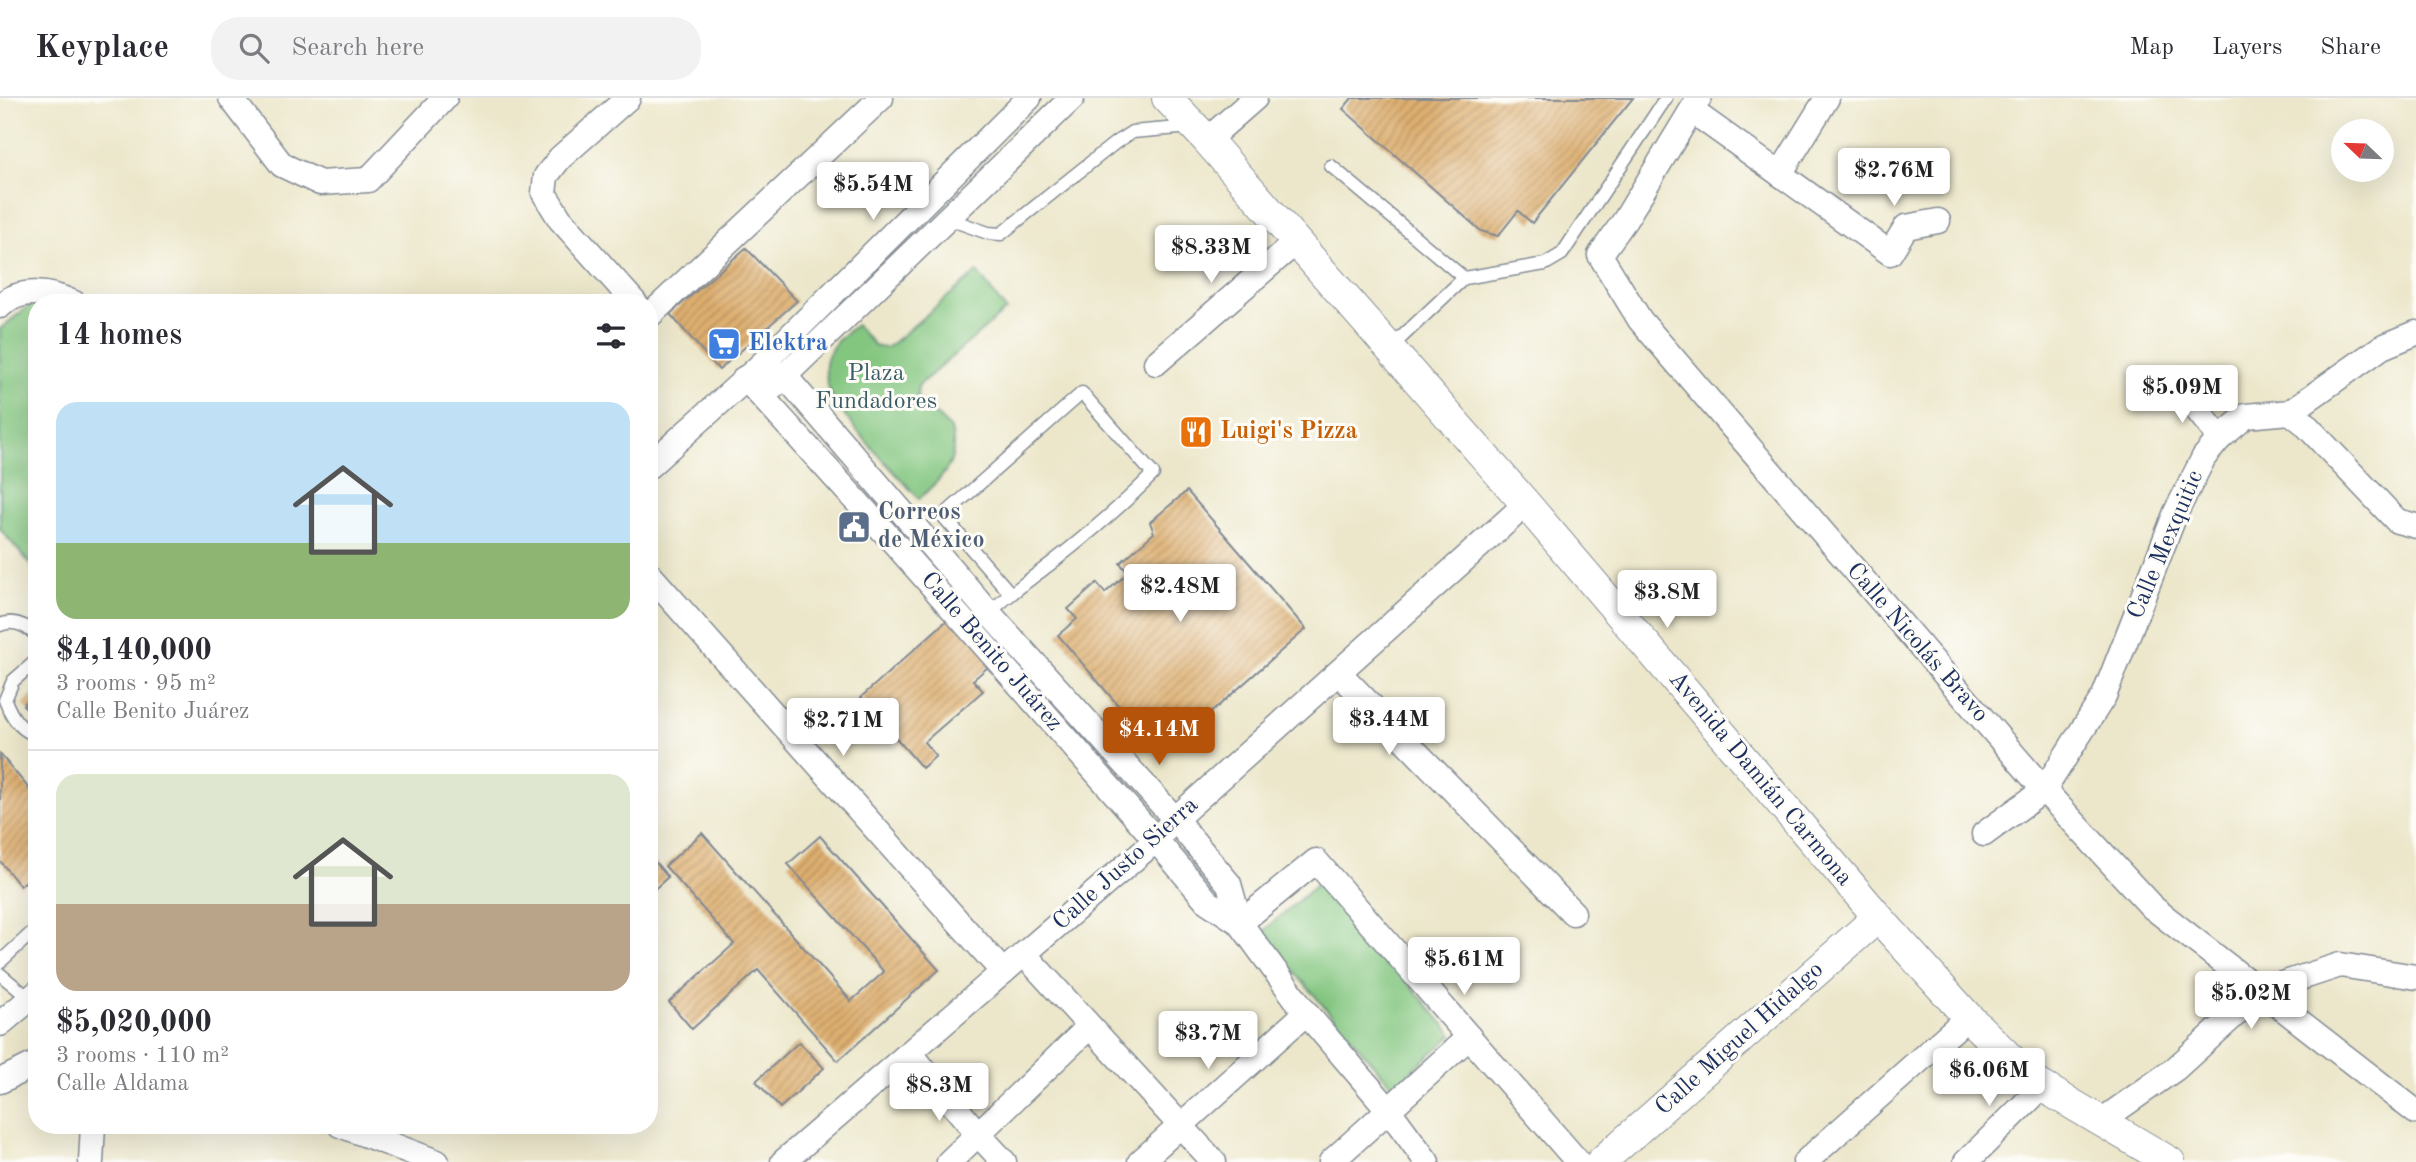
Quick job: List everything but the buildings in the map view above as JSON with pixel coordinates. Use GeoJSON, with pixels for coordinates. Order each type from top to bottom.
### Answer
{"type":"FeatureCollection","features":[{"type":"Feature","properties":{"kind":"street"},"geometry":{"type":"LineString","coordinates":[[231,98],[282,165],[320,183],[368,180],[445,98]]}},
{"type":"Feature","properties":{"kind":"street"},"geometry":{"type":"LineString","coordinates":[[627,294],[560,219],[544,193],[546,176],[560,158],[628,98]]}},
{"type":"Feature","properties":{"kind":"street"},"geometry":{"type":"LineString","coordinates":[[658,308],[881,98]]}},
{"type":"Feature","properties":{"kind":"street"},"geometry":{"type":"LineString","coordinates":[[658,458],[752,373],[1029,98]]}},
{"type":"Feature","properties":{"kind":"street"},"geometry":{"type":"LineString","coordinates":[[764,397],[1072,98]]}},
{"type":"Feature","properties":{"kind":"street","name":"Avenida Damián Carmona"},"geometry":{"type":"LineString","coordinates":[[1167,98],[1526,504],[1878,917],[1968,1017],[2033,1081],[2171,1162]]}},
{"type":"Feature","properties":{"kind":"street"},"geometry":{"type":"LineString","coordinates":[[1201,134],[1255,98]]}},
{"type":"Feature","properties":{"kind":"street"},"geometry":{"type":"LineString","coordinates":[[1780,174],[1826,98]]}},
{"type":"Feature","properties":{"kind":"street"},"geometry":{"type":"LineString","coordinates":[[1695,104],[1780,174],[1890,253],[1906,227],[1938,221]]}},
{"type":"Feature","properties":{"kind":"street","name":"Calle Nicolás Bravo"},"geometry":{"type":"LineString","coordinates":[[1695,104],[1625,220],[1600,255],[1640,320],[2044,790],[2152,907],[2416,1112]]}},
{"type":"Feature","properties":{"kind":"street"},"geometry":{"type":"LineString","coordinates":[[1156,363],[1296,242]]}},
{"type":"Feature","properties":{"kind":"street"},"geometry":{"type":"LineString","coordinates":[[0,306],[14,295],[32,294]]}},
{"type":"Feature","properties":{"kind":"street"},"geometry":{"type":"LineString","coordinates":[[2416,333],[2382,347],[2290,412],[2304,423],[2397,521],[2416,526]]}},
{"type":"Feature","properties":{"kind":"street"},"geometry":{"type":"LineString","coordinates":[[752,373],[784,375]]}},
{"type":"Feature","properties":{"kind":"street","name":"Calle Benito Juárez"},"geometry":{"type":"LineString","coordinates":[[752,373],[764,397],[1208,902],[1240,923],[1306,1013],[1388,1109],[1427,1162]]}},
{"type":"Feature","properties":{"kind":"street","name":"Calle Benito Juárez"},"geometry":{"type":"LineString","coordinates":[[784,375],[989,613],[1230,884],[1240,923]]}},
{"type":"Feature","properties":{"kind":"street"},"geometry":{"type":"LineString","coordinates":[[2177,384],[2220,438]]}},
{"type":"Feature","properties":{"kind":"street","name":"Calle Mexquitic"},"geometry":{"type":"LineString","coordinates":[[1984,834],[2044,790],[2104,696],[2176,512],[2204,457],[2220,438],[2246,416],[2290,412]]}},
{"type":"Feature","properties":{"kind":"street","name":"Calle Justo Sierra"},"geometry":{"type":"LineString","coordinates":[[783,1162],[1156,840],[1175,819],[1526,504]]}},
{"type":"Feature","properties":{"kind":"street"},"geometry":{"type":"LineString","coordinates":[[897,546],[916,529]]}},
{"type":"Feature","properties":{"kind":"street"},"geometry":{"type":"LineString","coordinates":[[658,583],[1003,972]]}},
{"type":"Feature","properties":{"kind":"street"},"geometry":{"type":"LineString","coordinates":[[1339,673],[1573,913]]}},
{"type":"Feature","properties":{"kind":"street"},"geometry":{"type":"LineString","coordinates":[[1240,923],[1316,861],[1578,1162]]}},
{"type":"Feature","properties":{"kind":"street","name":"Calle Miguel Hidalgo"},"geometry":{"type":"LineString","coordinates":[[1601,1162],[1878,917]]}},
{"type":"Feature","properties":{"kind":"street"},"geometry":{"type":"LineString","coordinates":[[1024,954],[1214,1162]]}},
{"type":"Feature","properties":{"kind":"street"},"geometry":{"type":"LineString","coordinates":[[2101,1121],[2175,1069],[2262,991],[2340,965],[2416,977]]}},
{"type":"Feature","properties":{"kind":"street"},"geometry":{"type":"LineString","coordinates":[[0,1024],[28,1003]]}},
{"type":"Feature","properties":{"kind":"street"},"geometry":{"type":"LineString","coordinates":[[1140,1162],[1306,1013]]}},
{"type":"Feature","properties":{"kind":"street"},"geometry":{"type":"LineString","coordinates":[[1805,1162],[1968,1017]]}},
{"type":"Feature","properties":{"kind":"street"},"geometry":{"type":"LineString","coordinates":[[949,1162],[1089,1027]]}},
{"type":"Feature","properties":{"kind":"street"},"geometry":{"type":"LineString","coordinates":[[1331,1162],[1469,1037]]}},
{"type":"Feature","properties":{"kind":"street"},"geometry":{"type":"LineString","coordinates":[[910,1052],[1004,1162]]}},
{"type":"Feature","properties":{"kind":"street"},"geometry":{"type":"LineString","coordinates":[[0,1081],[28,1067]]}},
{"type":"Feature","properties":{"kind":"street"},"geometry":{"type":"LineString","coordinates":[[1966,1162],[2043,1086]]}},
{"type":"Feature","properties":{"kind":"street"},"geometry":{"type":"LineString","coordinates":[[91,1162],[93,1134]]}},
{"type":"Feature","properties":{"kind":"street"},"geometry":{"type":"LineString","coordinates":[[364,1134],[437,1162]]}},
{"type":"Feature","properties":{"kind":"lane"},"geometry":{"type":"LineString","coordinates":[[1390,349],[1464,278],[1545,264],[1562,254],[1666,98]]}},
{"type":"Feature","properties":{"kind":"lane"},"geometry":{"type":"LineString","coordinates":[[949,219],[988,233],[1001,234],[1132,132],[1201,134]]}},
{"type":"Feature","properties":{"kind":"lane"},"geometry":{"type":"LineString","coordinates":[[1331,166],[1464,278]]}},
{"type":"Feature","properties":{"kind":"lane"},"geometry":{"type":"LineString","coordinates":[[989,613],[1010,593],[1051,564],[1129,499],[1153,474],[1082,393],[943,516],[1010,593]]}},
{"type":"Feature","properties":{"kind":"lane"},"geometry":{"type":"LineString","coordinates":[[0,625],[20,623],[28,629]]}},
{"type":"Feature","properties":{"kind":"lane"},"geometry":{"type":"LineString","coordinates":[[28,668],[13,681],[5,701],[12,718],[28,731]]}},
{"type":"Feature","properties":{"kind":"lane"},"geometry":{"type":"LineString","coordinates":[[0,962],[28,936]]}},
{"type":"Feature","properties":{"kind":"lane"},"geometry":{"type":"LineString","coordinates":[[0,974],[28,994]]}},
{"type":"Feature","properties":{"kind":"green space","name":"Plaza Fundadores"},"geometry":{"type":"Polygon","coordinates":[[[977,272],[1006,310],[918,386],[917,397],[951,429],[953,441],[953,452],[947,469],[919,499],[861,436],[840,408],[828,387],[826,363],[833,346],[856,325],[875,346],[885,348],[977,272]]]}},
{"type":"Feature","properties":{"kind":"green space"},"geometry":{"type":"Polygon","coordinates":[[[28,306],[28,562],[0,529],[0,329],[28,306]]]}},
{"type":"Feature","properties":{"kind":"green space"},"geometry":{"type":"Polygon","coordinates":[[[1321,881],[1453,1035],[1393,1087],[1261,933],[1321,881]]]}},
{"type":"Feature","properties":{"kind":"place","name":"Elektra"},"geometry":{"type":"Point","coordinates":[724,344]}},
{"type":"Feature","properties":{"kind":"place","name":"Luigi's Pizza"},"geometry":{"type":"Point","coordinates":[1196,432]}},
{"type":"Feature","properties":{"kind":"place","name":"Correos de México"},"geometry":{"type":"Point","coordinates":[854,527]}}]}
